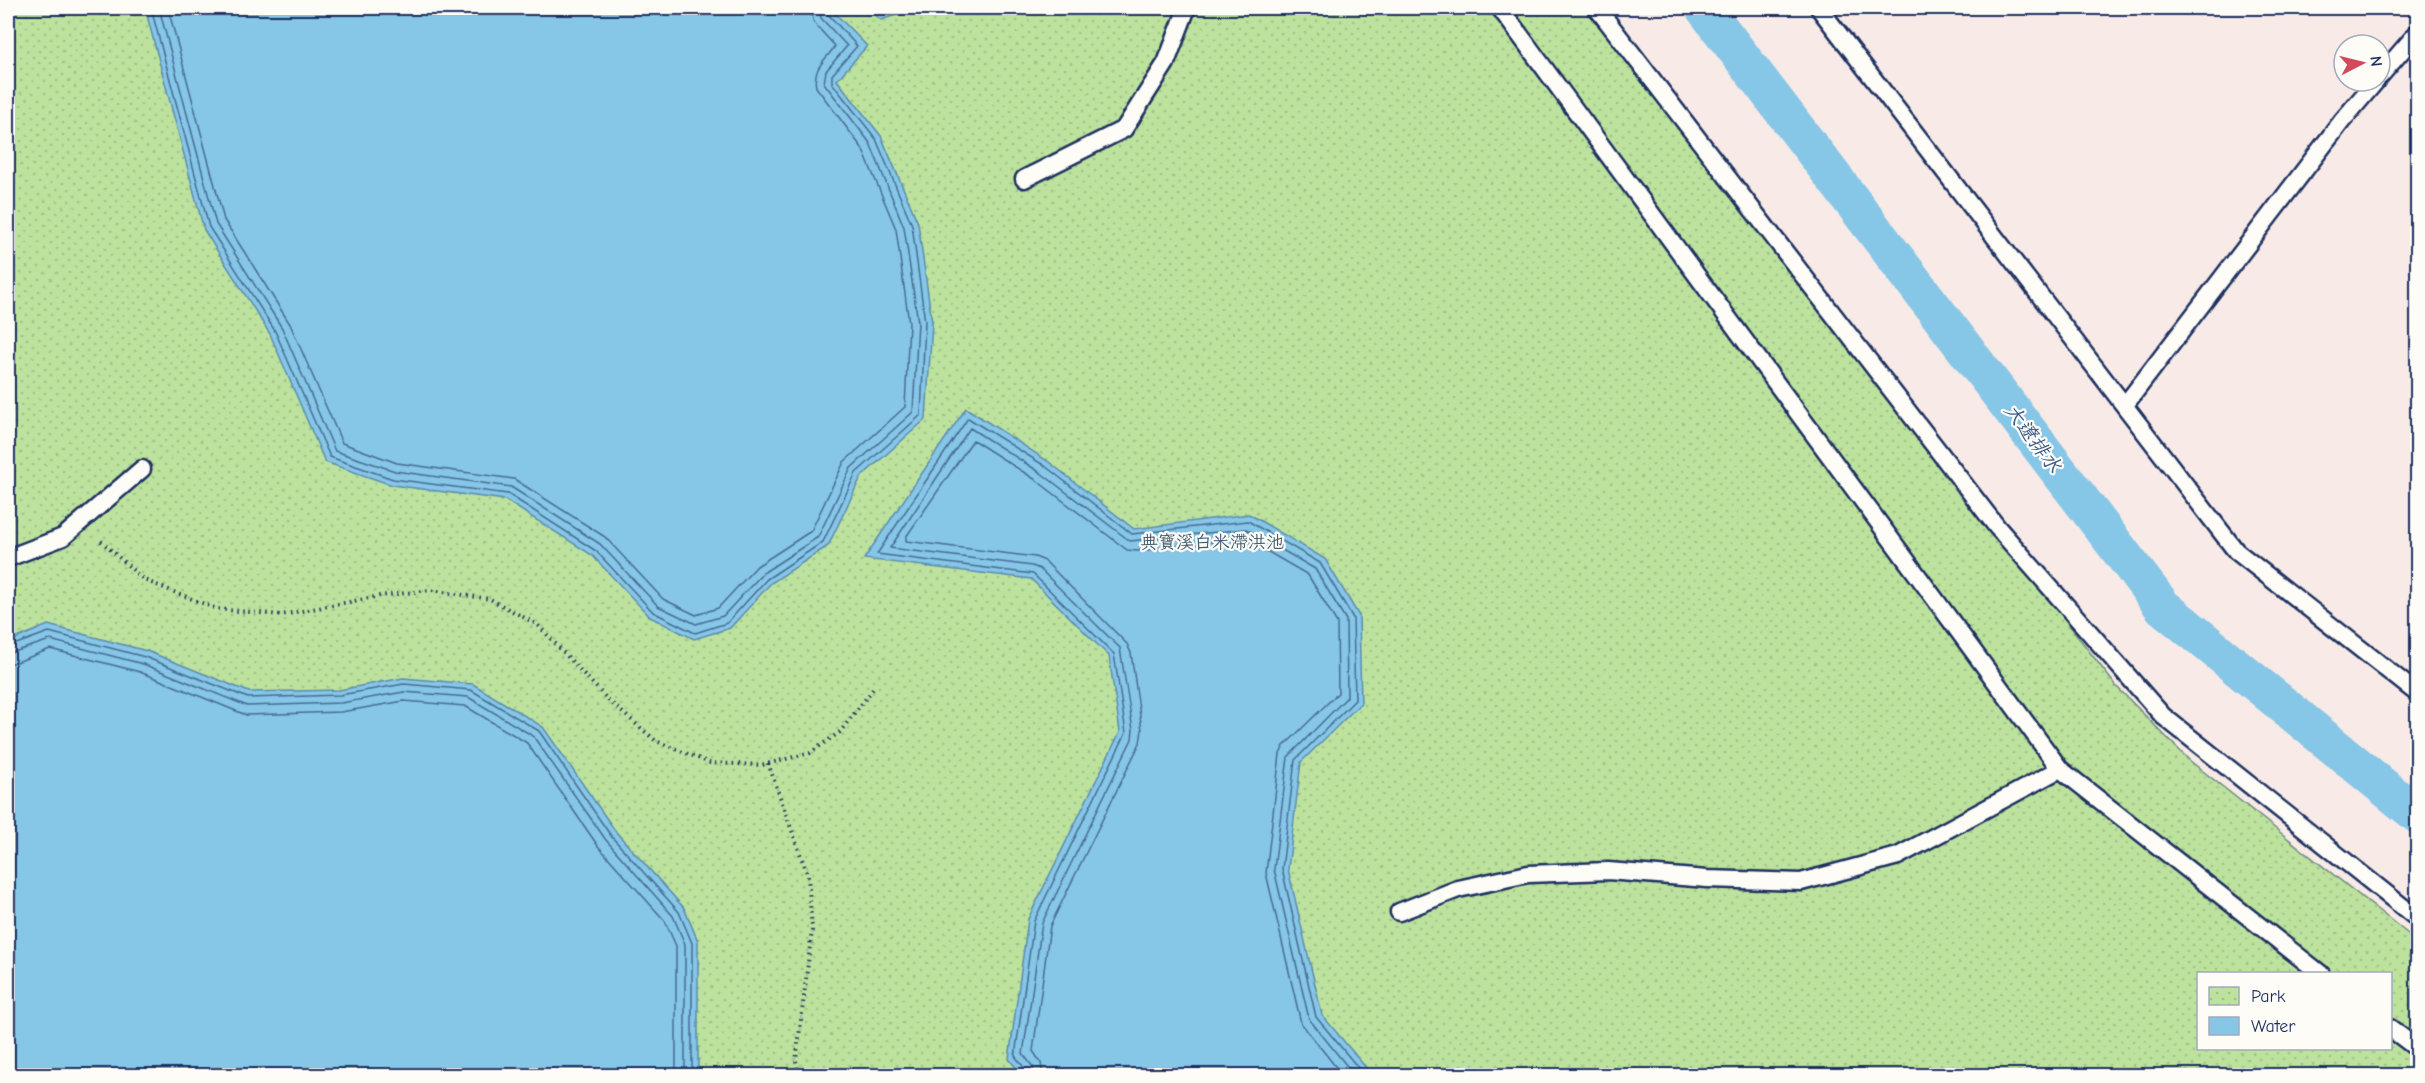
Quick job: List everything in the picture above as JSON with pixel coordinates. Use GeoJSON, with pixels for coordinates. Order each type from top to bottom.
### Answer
{"type":"FeatureCollection","features":[{"type":"Feature","properties":{"kind":"lane"},"geometry":{"type":"LineString","coordinates":[[1024,179],[1124,129],[1166,63],[1187,8]]}},
{"type":"Feature","properties":{"kind":"lane"},"geometry":{"type":"LineString","coordinates":[[1500,8],[2060,769],[2318,972]]}},
{"type":"Feature","properties":{"kind":"lane"},"geometry":{"type":"LineString","coordinates":[[1598,8],[1998,527],[2163,716],[2418,920]]}},
{"type":"Feature","properties":{"kind":"lane"},"geometry":{"type":"LineString","coordinates":[[1819,8],[2236,551],[2418,694]]}},
{"type":"Feature","properties":{"kind":"lane"},"geometry":{"type":"LineString","coordinates":[[2392,62],[2418,32]]}},
{"type":"Feature","properties":{"kind":"lane"},"geometry":{"type":"LineString","coordinates":[[2125,405],[2366,93]]}},
{"type":"Feature","properties":{"kind":"lane"},"geometry":{"type":"LineString","coordinates":[[8,558],[63,537],[142,469]]}},
{"type":"Feature","properties":{"kind":"lane"},"geometry":{"type":"LineString","coordinates":[[1399,912],[1458,889],[1528,874],[1608,871],[1707,879],[1801,882],[1898,856],[2060,769]]}},
{"type":"Feature","properties":{"kind":"lane"},"geometry":{"type":"LineString","coordinates":[[2392,1029],[2418,1049]]}},
{"type":"Feature","properties":{"kind":"path"},"geometry":{"type":"LineString","coordinates":[[80,522],[144,580],[217,609],[281,615],[380,596],[431,590],[490,599],[538,625],[609,701],[656,741],[710,764],[762,765],[810,753],[840,732],[873,689]]}},
{"type":"Feature","properties":{"kind":"path"},"geometry":{"type":"LineString","coordinates":[[768,763],[808,876],[812,930],[796,1061],[799,1076]]}},
{"type":"Feature","properties":{"kind":"green space","name":"典寶溪白米滯洪池"},"geometry":{"type":"Polygon","coordinates":[[[8,8],[1595,8],[2116,686],[2189,760],[2417,941],[2417,1075],[8,1075],[8,8]]]}},
{"type":"Feature","properties":{"kind":"water"},"geometry":{"type":"Polygon","coordinates":[[[145,8],[830,8],[867,46],[837,80],[881,136],[918,223],[932,322],[926,419],[861,477],[828,546],[771,583],[730,628],[694,639],[650,617],[592,555],[505,500],[392,485],[325,462],[270,334],[204,230],[145,8]]]}},
{"type":"Feature","properties":{"kind":"water"},"geometry":{"type":"Polygon","coordinates":[[[867,8],[919,8],[881,20],[867,8]]]}},
{"type":"Feature","properties":{"kind":"water"},"geometry":{"type":"Polygon","coordinates":[[[966,408],[1049,462],[1134,529],[1249,514],[1325,559],[1359,616],[1361,703],[1301,762],[1288,869],[1322,1015],[1372,1075],[1023,1076],[1009,1059],[1028,919],[1120,732],[1109,656],[1031,579],[864,559],[966,408]]]}},
{"type":"Feature","properties":{"kind":"water"},"geometry":{"type":"Polygon","coordinates":[[[48,625],[147,651],[249,692],[339,690],[403,678],[473,684],[543,727],[616,832],[684,908],[698,941],[698,1075],[8,1075],[8,642],[48,625]]]}},
{"type":"Feature","properties":{"kind":"waterway","name":"大遼排水"},"geometry":{"type":"LineString","coordinates":[[1704,8],[2163,607],[2418,815]]}}]}
